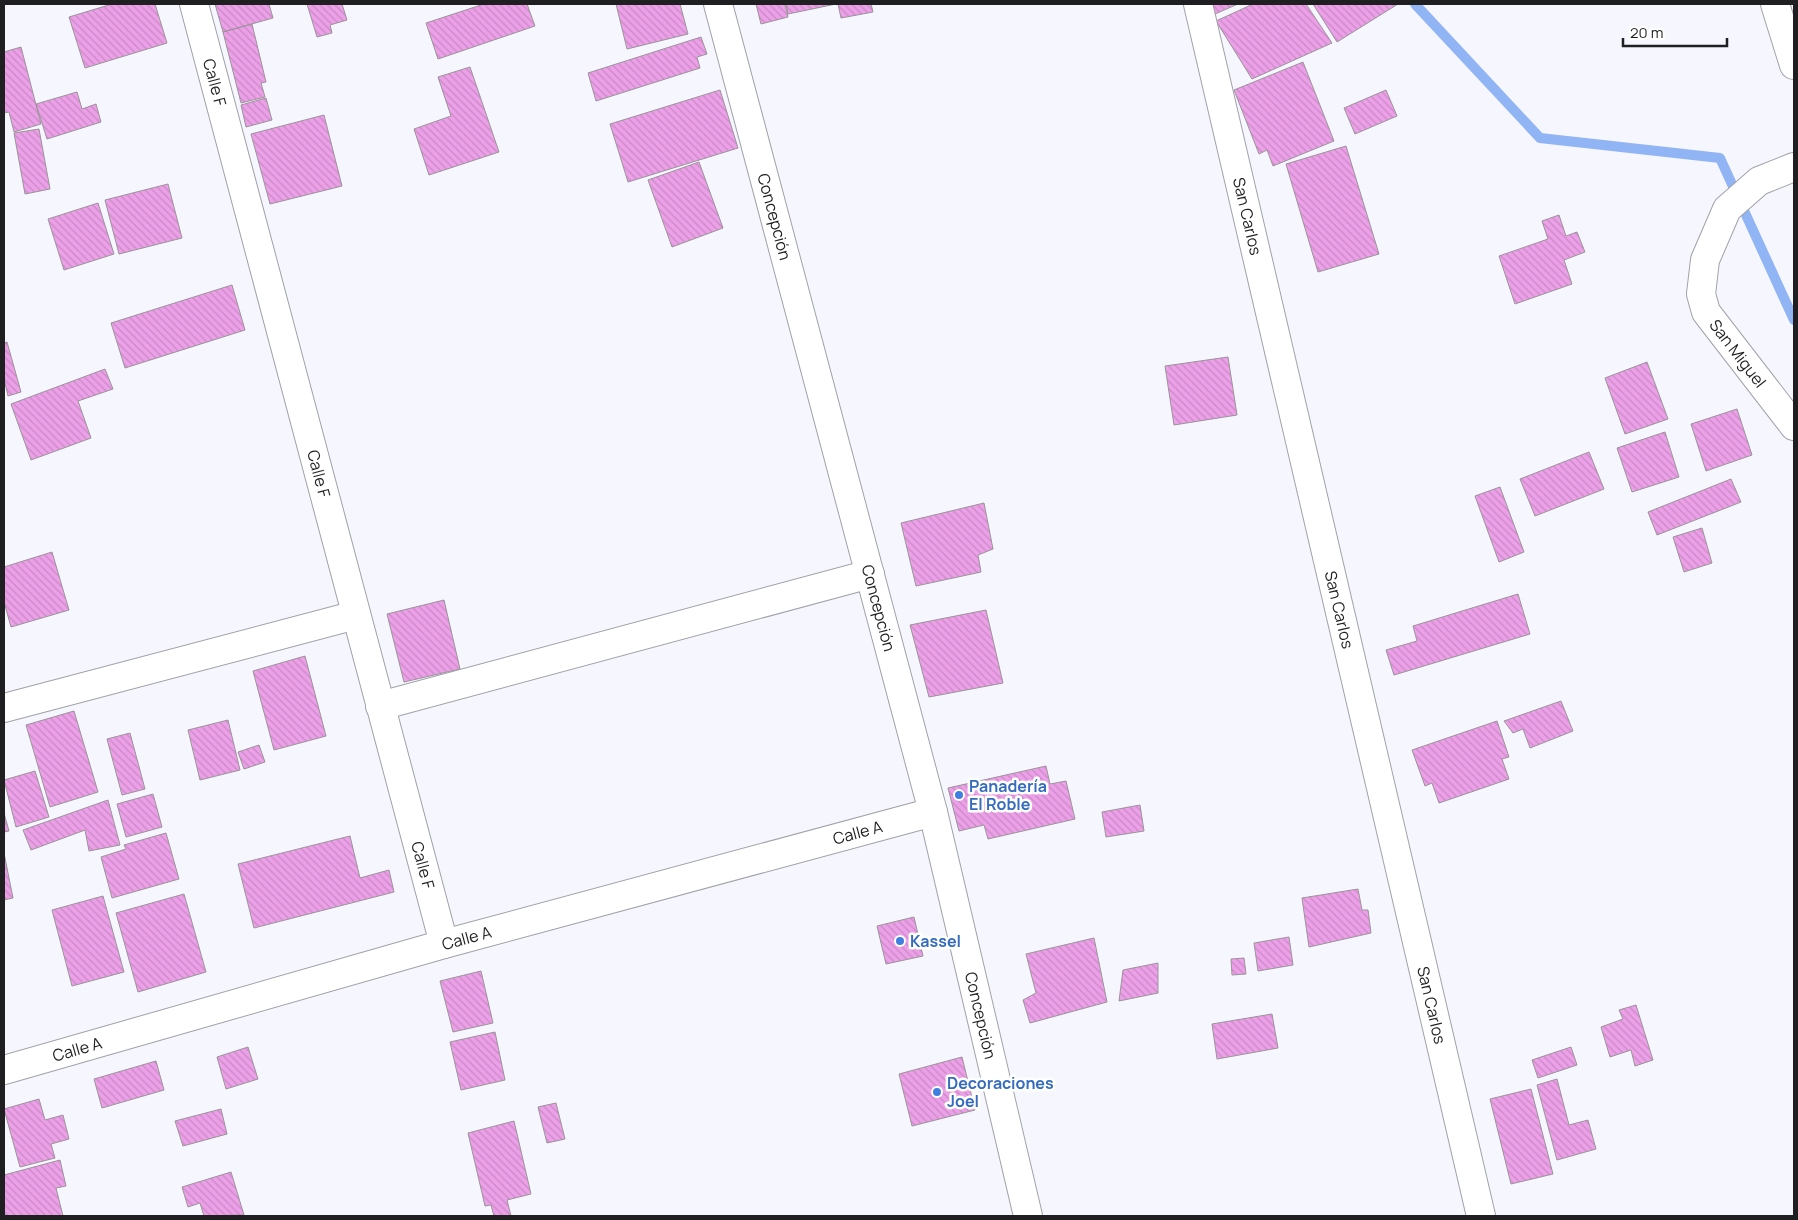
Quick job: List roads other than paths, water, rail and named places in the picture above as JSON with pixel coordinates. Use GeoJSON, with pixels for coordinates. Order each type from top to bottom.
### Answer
{"type":"FeatureCollection","features":[{"type":"Feature","properties":{"kind":"street","name":"Calle F"},"geometry":{"type":"LineString","coordinates":[[194,4],[444,944]]}},
{"type":"Feature","properties":{"kind":"street","name":"Concepción"},"geometry":{"type":"LineString","coordinates":[[718,4],[933,812],[1028,1216]]}},
{"type":"Feature","properties":{"kind":"street","name":"San Carlos"},"geometry":{"type":"LineString","coordinates":[[1198,4],[1481,1216]]}},
{"type":"Feature","properties":{"kind":"street"},"geometry":{"type":"LineString","coordinates":[[1775,4],[1794,65]]}},
{"type":"Feature","properties":{"kind":"street","name":"San Miguel"},"geometry":{"type":"LineString","coordinates":[[1794,167],[1759,181],[1727,209],[1705,260],[1702,294],[1706,312],[1794,426]]}},
{"type":"Feature","properties":{"kind":"street"},"geometry":{"type":"LineString","coordinates":[[380,706],[870,574]]}},
{"type":"Feature","properties":{"kind":"street"},"geometry":{"type":"LineString","coordinates":[[4,708],[356,615]]}},
{"type":"Feature","properties":{"kind":"street","name":"Calle A"},"geometry":{"type":"LineString","coordinates":[[4,1070],[444,944],[933,812]]}},
{"type":"Feature","properties":{"kind":"waterway"},"geometry":{"type":"LineString","coordinates":[[1415,4],[1540,138],[1720,158],[1794,320]]}},
{"type":"Feature","properties":{"kind":"place","name":"Panadería El Roble"},"geometry":{"type":"Point","coordinates":[959,795]}},
{"type":"Feature","properties":{"kind":"place","name":"Kassel"},"geometry":{"type":"Point","coordinates":[900,941]}},
{"type":"Feature","properties":{"kind":"place","name":"Decoraciones Joel"},"geometry":{"type":"Point","coordinates":[937,1092]}}]}
